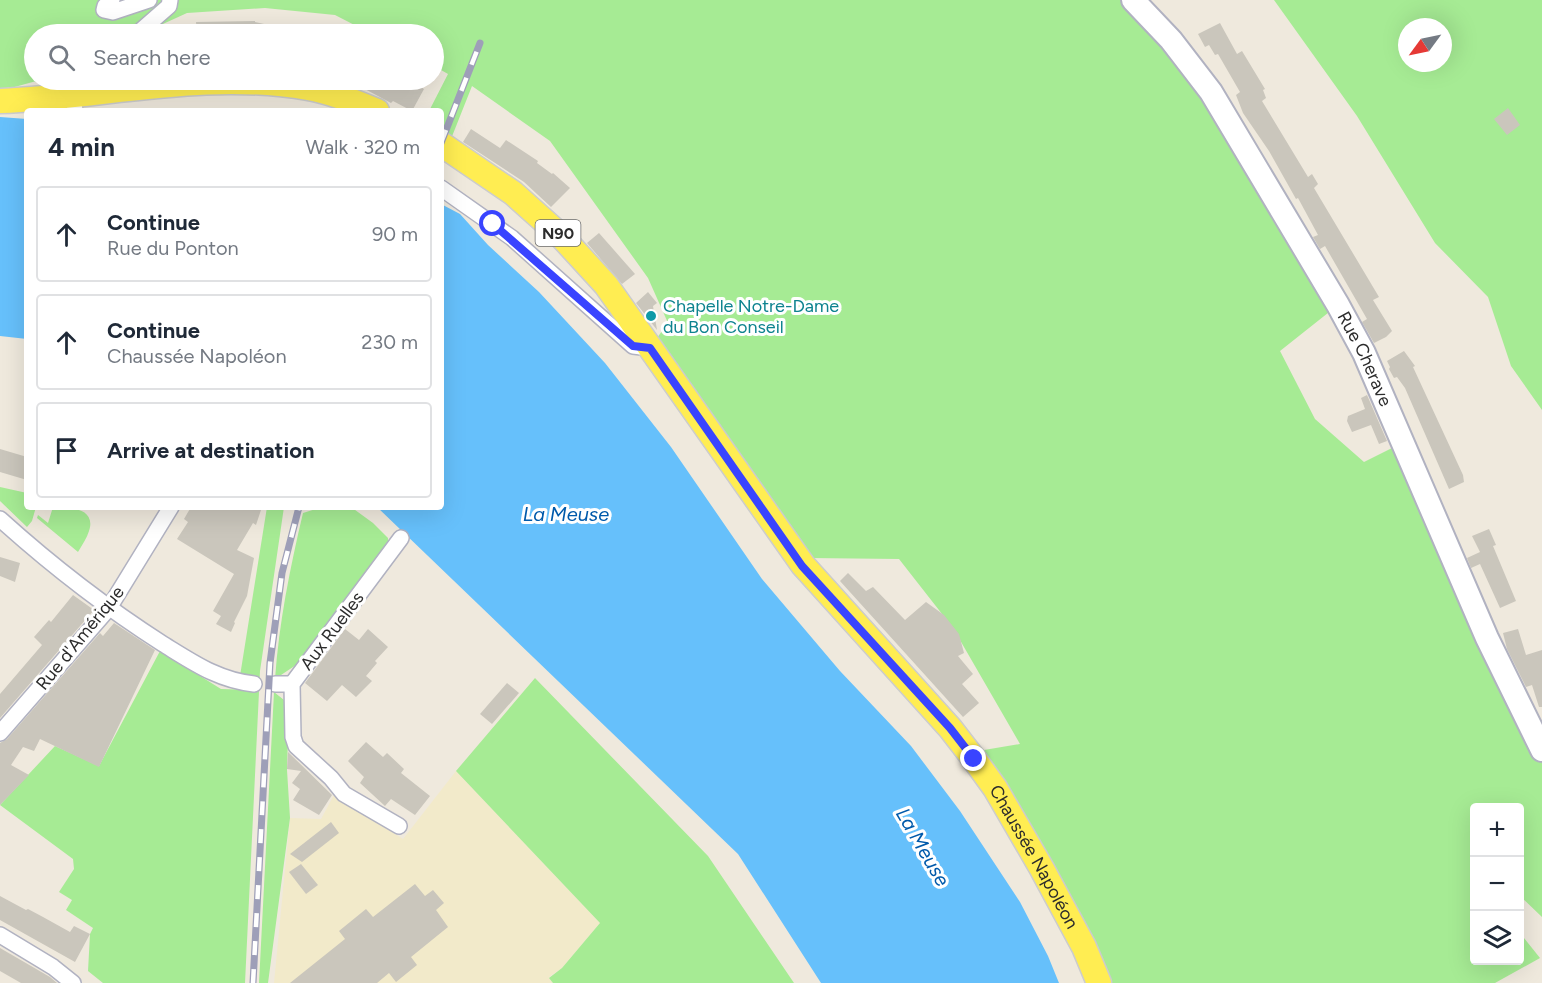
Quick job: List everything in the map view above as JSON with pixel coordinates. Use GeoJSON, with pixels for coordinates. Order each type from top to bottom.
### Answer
{"type":"FeatureCollection","features":[{"type":"Feature","properties":{"kind":"main road"},"geometry":{"type":"LineString","coordinates":[[0,101],[46,99],[133,90]]}},
{"type":"Feature","properties":{"kind":"main road"},"geometry":{"type":"LineString","coordinates":[[316,90],[368,108]]}},
{"type":"Feature","properties":{"kind":"main road","name":"Chaussée Napoléon"},"geometry":{"type":"LineString","coordinates":[[444,146],[513,193],[561,236],[606,285],[802,566],[950,728],[981,769],[1042,869],[1084,947],[1099,983]]}},
{"type":"Feature","properties":{"kind":"street"},"geometry":{"type":"LineString","coordinates":[[112,0],[104,10],[113,12],[149,0]]}},
{"type":"Feature","properties":{"kind":"street"},"geometry":{"type":"LineString","coordinates":[[148,24],[169,6],[170,0]]}},
{"type":"Feature","properties":{"kind":"street","name":"Rue Cherave"},"geometry":{"type":"LineString","coordinates":[[1133,0],[1171,40],[1211,92],[1338,305],[1364,353],[1487,638],[1542,750]]}},
{"type":"Feature","properties":{"kind":"street"},"geometry":{"type":"LineString","coordinates":[[444,190],[512,238],[633,346],[650,348]]}},
{"type":"Feature","properties":{"kind":"street","name":"Rue d'Amérique"},"geometry":{"type":"LineString","coordinates":[[0,733],[109,608],[169,510]]}},
{"type":"Feature","properties":{"kind":"street"},"geometry":{"type":"LineString","coordinates":[[0,519],[40,555],[109,608],[204,669],[228,680],[254,684]]}},
{"type":"Feature","properties":{"kind":"street","name":"Aux Ruelles"},"geometry":{"type":"LineString","coordinates":[[399,826],[344,794],[331,778],[296,746],[293,737],[292,684],[401,538]]}},
{"type":"Feature","properties":{"kind":"street"},"geometry":{"type":"LineString","coordinates":[[275,684],[292,684]]}},
{"type":"Feature","properties":{"kind":"street"},"geometry":{"type":"LineString","coordinates":[[0,935],[53,967],[73,983]]}},
{"type":"Feature","properties":{"kind":"shaded area"},"geometry":{"type":"Polygon","coordinates":[[[456,771],[600,923],[562,968],[549,977],[553,983],[274,983],[290,818],[321,819],[334,795],[403,839],[456,771]]]}},
{"type":"Feature","properties":{"kind":"green space"},"geometry":{"type":"Polygon","coordinates":[[[0,0],[1133,0],[1145,12],[1338,305],[1280,351],[1315,419],[1364,462],[1404,442],[1542,750],[1542,917],[1524,900],[1524,803],[1470,803],[1470,965],[1524,965],[1524,938],[1540,958],[1495,983],[1108,983],[1067,892],[984,750],[1020,744],[953,628],[899,559],[809,558],[654,342],[668,323],[648,278],[550,141],[472,86],[449,144],[444,139],[444,108],[431,108],[440,90],[444,90],[444,82],[448,74],[444,72],[444,24],[353,24],[335,15],[265,8],[187,13],[163,24],[24,24],[24,84],[0,91],[0,0]]]}},
{"type":"Feature","properties":{"kind":"green space"},"geometry":{"type":"Polygon","coordinates":[[[1274,0],[1542,0],[1542,410],[1511,366],[1488,297],[1435,243],[1357,116],[1274,0]]]}},
{"type":"Feature","properties":{"kind":"green space"},"geometry":{"type":"Polygon","coordinates":[[[0,487],[24,492],[24,510],[35,510],[32,521],[27,527],[0,501],[0,487]]]}},
{"type":"Feature","properties":{"kind":"green space"},"geometry":{"type":"Polygon","coordinates":[[[52,510],[79,510],[89,517],[90,523],[86,539],[78,552],[37,518],[38,515],[48,523],[52,510]]]}},
{"type":"Feature","properties":{"kind":"green space"},"geometry":{"type":"Polygon","coordinates":[[[267,510],[284,510],[260,671],[245,983],[103,983],[88,971],[90,934],[93,928],[66,910],[72,900],[59,892],[74,869],[73,859],[0,805],[55,746],[99,766],[160,651],[221,689],[254,690],[240,676],[267,510]]]}},
{"type":"Feature","properties":{"kind":"green space"},"geometry":{"type":"Polygon","coordinates":[[[312,510],[355,510],[388,538],[388,548],[299,663],[275,679],[286,595],[303,513],[312,510]]]}},
{"type":"Feature","properties":{"kind":"green space"},"geometry":{"type":"Polygon","coordinates":[[[535,678],[708,856],[794,983],[553,983],[549,978],[562,968],[600,923],[456,771],[535,678]]]}},
{"type":"Feature","properties":{"kind":"green space"},"geometry":{"type":"Polygon","coordinates":[[[274,692],[289,704],[287,770],[290,818],[268,983],[259,983],[274,692]]]}},
{"type":"Feature","properties":{"kind":"water"},"geometry":{"type":"Polygon","coordinates":[[[0,117],[24,119],[24,339],[0,336],[0,117]]]}},
{"type":"Feature","properties":{"kind":"water","name":"La Meuse"},"geometry":{"type":"Polygon","coordinates":[[[444,206],[460,214],[488,245],[539,292],[605,363],[671,447],[762,579],[840,671],[911,746],[960,811],[1020,902],[1048,956],[1059,983],[821,983],[738,854],[380,510],[444,510],[444,206]]]}},
{"type":"Feature","properties":{"kind":"building"},"geometry":{"type":"Polygon","coordinates":[[[255,21],[264,24],[196,24],[196,22],[255,21]]]}},
{"type":"Feature","properties":{"kind":"building"},"geometry":{"type":"Polygon","coordinates":[[[1220,23],[1237,54],[1242,51],[1265,89],[1263,90],[1266,98],[1262,101],[1308,177],[1312,174],[1318,184],[1314,188],[1379,297],[1373,300],[1392,331],[1386,337],[1374,343],[1362,322],[1367,319],[1325,246],[1320,249],[1313,237],[1318,235],[1298,198],[1296,199],[1269,151],[1243,113],[1236,95],[1240,92],[1218,54],[1215,55],[1209,45],[1205,47],[1198,34],[1220,23]]]}},
{"type":"Feature","properties":{"kind":"building"},"geometry":{"type":"Polygon","coordinates":[[[367,90],[423,90],[414,108],[406,108],[393,101],[391,103],[367,90]]]}},
{"type":"Feature","properties":{"kind":"building"},"geometry":{"type":"Polygon","coordinates":[[[1508,108],[1520,125],[1507,135],[1494,119],[1508,108]]]}},
{"type":"Feature","properties":{"kind":"building"},"geometry":{"type":"Polygon","coordinates":[[[471,129],[500,148],[506,140],[538,161],[537,163],[570,188],[551,207],[524,182],[463,142],[471,129]]]}},
{"type":"Feature","properties":{"kind":"building"},"geometry":{"type":"Polygon","coordinates":[[[599,233],[635,274],[622,284],[587,243],[599,233]]]}},
{"type":"Feature","properties":{"kind":"building"},"geometry":{"type":"Polygon","coordinates":[[[648,292],[657,303],[653,306],[657,330],[636,303],[648,292]]]}},
{"type":"Feature","properties":{"kind":"building"},"geometry":{"type":"Polygon","coordinates":[[[1404,351],[1415,366],[1413,367],[1463,475],[1464,482],[1449,489],[1405,388],[1397,377],[1394,378],[1389,369],[1387,361],[1404,351]]]}},
{"type":"Feature","properties":{"kind":"building"},"geometry":{"type":"Polygon","coordinates":[[[1367,395],[1387,441],[1379,444],[1371,425],[1352,432],[1347,421],[1348,416],[1365,409],[1361,398],[1367,395]]]}},
{"type":"Feature","properties":{"kind":"building"},"geometry":{"type":"Polygon","coordinates":[[[0,449],[24,456],[24,479],[0,472],[0,449]]]}},
{"type":"Feature","properties":{"kind":"building"},"geometry":{"type":"Polygon","coordinates":[[[189,510],[261,510],[256,525],[253,523],[237,550],[254,558],[247,596],[231,632],[216,624],[221,616],[213,611],[234,574],[177,539],[188,522],[184,519],[189,510]]]}},
{"type":"Feature","properties":{"kind":"building"},"geometry":{"type":"Polygon","coordinates":[[[1489,529],[1496,545],[1493,546],[1516,601],[1500,608],[1480,564],[1471,568],[1467,558],[1480,552],[1472,536],[1489,529]]]}},
{"type":"Feature","properties":{"kind":"building"},"geometry":{"type":"Polygon","coordinates":[[[0,557],[20,563],[15,582],[0,576],[0,557]]]}},
{"type":"Feature","properties":{"kind":"building"},"geometry":{"type":"Polygon","coordinates":[[[848,573],[866,591],[873,587],[905,620],[926,602],[944,615],[959,634],[964,653],[958,656],[973,674],[962,684],[979,703],[963,717],[840,581],[848,573]]]}},
{"type":"Feature","properties":{"kind":"building"},"geometry":{"type":"Polygon","coordinates":[[[73,595],[94,610],[0,718],[0,694],[42,645],[34,637],[49,620],[51,622],[73,595]]]}},
{"type":"Feature","properties":{"kind":"building"},"geometry":{"type":"Polygon","coordinates":[[[114,623],[155,650],[99,767],[40,739],[34,751],[23,747],[11,765],[29,775],[0,805],[0,743],[7,739],[100,633],[103,636],[114,623]]]}},
{"type":"Feature","properties":{"kind":"building"},"geometry":{"type":"Polygon","coordinates":[[[345,629],[359,640],[368,629],[388,647],[375,661],[377,663],[366,676],[372,681],[356,697],[342,685],[327,701],[305,683],[345,629]]]}},
{"type":"Feature","properties":{"kind":"building"},"geometry":{"type":"Polygon","coordinates":[[[1518,629],[1526,655],[1542,650],[1542,707],[1539,707],[1532,685],[1526,687],[1507,649],[1503,633],[1518,629]]]}},
{"type":"Feature","properties":{"kind":"building"},"geometry":{"type":"Polygon","coordinates":[[[507,683],[519,693],[492,724],[480,714],[507,683]]]}},
{"type":"Feature","properties":{"kind":"building"},"geometry":{"type":"Polygon","coordinates":[[[366,742],[383,757],[387,753],[404,769],[401,773],[430,796],[415,815],[391,799],[385,806],[360,783],[364,777],[348,761],[366,742]]]}},
{"type":"Feature","properties":{"kind":"building"},"geometry":{"type":"Polygon","coordinates":[[[288,752],[332,795],[319,815],[293,800],[300,789],[292,783],[301,771],[287,769],[288,752]]]}},
{"type":"Feature","properties":{"kind":"building"},"geometry":{"type":"Polygon","coordinates":[[[331,822],[339,833],[302,862],[290,854],[331,822]]]}},
{"type":"Feature","properties":{"kind":"building"},"geometry":{"type":"Polygon","coordinates":[[[301,864],[318,885],[306,894],[289,872],[301,864]]]}},
{"type":"Feature","properties":{"kind":"building"},"geometry":{"type":"Polygon","coordinates":[[[415,884],[425,896],[433,890],[444,903],[436,910],[448,927],[411,957],[417,965],[396,982],[389,973],[377,983],[290,983],[345,939],[339,931],[366,909],[373,917],[415,884]]]}},
{"type":"Feature","properties":{"kind":"building"},"geometry":{"type":"Polygon","coordinates":[[[0,896],[70,932],[74,926],[90,934],[75,962],[0,920],[0,896]]]}},
{"type":"Feature","properties":{"kind":"building"},"geometry":{"type":"Polygon","coordinates":[[[0,948],[57,983],[21,983],[0,971],[0,948]]]}},
{"type":"Feature","properties":{"kind":"railway"},"geometry":{"type":"LineString","coordinates":[[444,135],[480,43]]}},
{"type":"Feature","properties":{"kind":"railway"},"geometry":{"type":"LineString","coordinates":[[253,983],[270,663],[282,573],[298,510]]}},
{"type":"Feature","properties":{"kind":"place","name":"Chapelle Notre-Dame du Bon Conseil"},"geometry":{"type":"Point","coordinates":[651,316]}},
{"type":"Feature","properties":{"kind":"route"},"geometry":{"type":"LineString","coordinates":[[493,224],[512,238],[633,346],[650,348],[802,566],[950,728],[974,759]]}}]}
